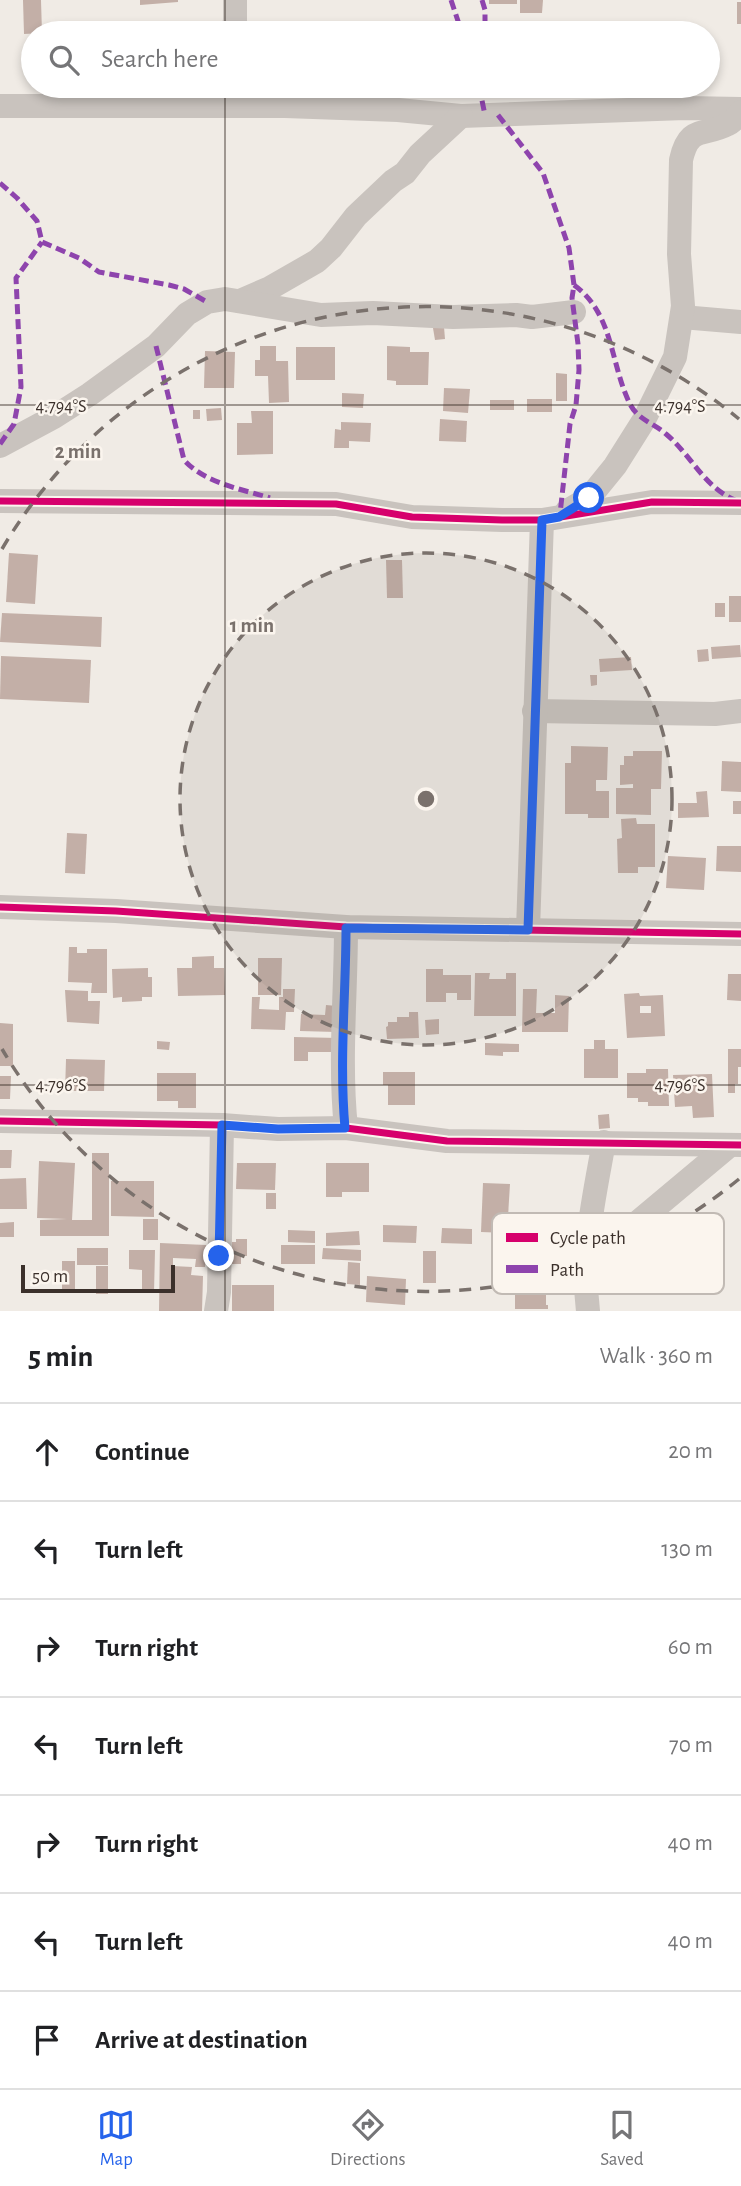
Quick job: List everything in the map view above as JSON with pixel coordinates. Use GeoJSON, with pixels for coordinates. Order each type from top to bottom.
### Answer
{"type":"FeatureCollection","features":[{"type":"Feature","properties":{"kind":"street"},"geometry":{"type":"LineString","coordinates":[[233,21],[234,0]]}},
{"type":"Feature","properties":{"kind":"street"},"geometry":{"type":"LineString","coordinates":[[187,106],[194,98]]}},
{"type":"Feature","properties":{"kind":"street"},"geometry":{"type":"LineString","coordinates":[[0,106],[363,108],[461,116],[685,108],[741,111]]}},
{"type":"Feature","properties":{"kind":"street"},"geometry":{"type":"LineString","coordinates":[[550,519],[589,498],[628,446],[673,364],[682,317],[679,237],[681,160],[684,148],[688,140],[700,132],[727,125],[741,111]]}},
{"type":"Feature","properties":{"kind":"street"},"geometry":{"type":"LineString","coordinates":[[240,301],[270,288],[317,261],[356,216],[405,173],[420,154],[461,116]]}},
{"type":"Feature","properties":{"kind":"street"},"geometry":{"type":"LineString","coordinates":[[0,446],[90,394],[156,346],[187,314],[207,302],[225,299],[321,315],[373,313],[532,317],[574,312]]}},
{"type":"Feature","properties":{"kind":"street"},"geometry":{"type":"LineString","coordinates":[[682,317],[741,322]]}},
{"type":"Feature","properties":{"kind":"street"},"geometry":{"type":"LineString","coordinates":[[0,501],[324,503],[412,517],[550,519],[652,502],[741,503]]}},
{"type":"Feature","properties":{"kind":"street"},"geometry":{"type":"LineString","coordinates":[[528,930],[534,711],[550,519]]}},
{"type":"Feature","properties":{"kind":"street"},"geometry":{"type":"LineString","coordinates":[[534,711],[703,714],[741,711]]}},
{"type":"Feature","properties":{"kind":"street"},"geometry":{"type":"LineString","coordinates":[[0,907],[116,911],[346,928],[741,934]]}},
{"type":"Feature","properties":{"kind":"street"},"geometry":{"type":"LineString","coordinates":[[345,1128],[341,1084],[346,928]]}},
{"type":"Feature","properties":{"kind":"street"},"geometry":{"type":"LineString","coordinates":[[0,1121],[222,1125],[278,1129],[345,1128],[447,1140],[736,1145]]}},
{"type":"Feature","properties":{"kind":"street"},"geometry":{"type":"LineString","coordinates":[[216,1311],[219,1292],[222,1125]]}},
{"type":"Feature","properties":{"kind":"street"},"geometry":{"type":"LineString","coordinates":[[592,1213],[604,1142]]}},
{"type":"Feature","properties":{"kind":"street"},"geometry":{"type":"LineString","coordinates":[[649,1213],[736,1145]]}},
{"type":"Feature","properties":{"kind":"building"},"geometry":{"type":"Polygon","coordinates":[[[23,0],[41,0],[42,21],[24,21],[23,0]]]}},
{"type":"Feature","properties":{"kind":"building"},"geometry":{"type":"Polygon","coordinates":[[[140,0],[178,0],[178,2],[140,5],[140,0]]]}},
{"type":"Feature","properties":{"kind":"building"},"geometry":{"type":"Polygon","coordinates":[[[489,0],[517,0],[517,4],[489,4],[489,0]]]}},
{"type":"Feature","properties":{"kind":"building"},"geometry":{"type":"Polygon","coordinates":[[[520,0],[543,0],[542,13],[520,13],[520,0]]]}},
{"type":"Feature","properties":{"kind":"building"},"geometry":{"type":"Polygon","coordinates":[[[737,2],[741,2],[741,24],[737,24],[737,2]]]}},
{"type":"Feature","properties":{"kind":"building"},"geometry":{"type":"Polygon","coordinates":[[[444,327],[445,339],[435,340],[433,328],[444,327]]]}},
{"type":"Feature","properties":{"kind":"building"},"geometry":{"type":"Polygon","coordinates":[[[260,346],[276,346],[276,361],[288,361],[289,402],[269,403],[268,376],[255,376],[255,360],[260,360],[260,346]]]}},
{"type":"Feature","properties":{"kind":"building"},"geometry":{"type":"Polygon","coordinates":[[[387,346],[410,347],[410,352],[429,352],[428,385],[396,385],[396,381],[387,380],[387,346]]]}},
{"type":"Feature","properties":{"kind":"building"},"geometry":{"type":"Polygon","coordinates":[[[296,347],[335,347],[335,380],[296,380],[296,347]]]}},
{"type":"Feature","properties":{"kind":"building"},"geometry":{"type":"Polygon","coordinates":[[[205,351],[235,352],[234,388],[204,388],[205,351]]]}},
{"type":"Feature","properties":{"kind":"building"},"geometry":{"type":"Polygon","coordinates":[[[556,373],[567,374],[567,401],[556,401],[556,373]]]}},
{"type":"Feature","properties":{"kind":"building"},"geometry":{"type":"Polygon","coordinates":[[[444,388],[470,389],[468,413],[443,411],[444,388]]]}},
{"type":"Feature","properties":{"kind":"building"},"geometry":{"type":"Polygon","coordinates":[[[342,393],[364,394],[363,408],[342,407],[342,393]]]}},
{"type":"Feature","properties":{"kind":"building"},"geometry":{"type":"Polygon","coordinates":[[[527,399],[552,399],[552,412],[527,412],[527,399]]]}},
{"type":"Feature","properties":{"kind":"building"},"geometry":{"type":"Polygon","coordinates":[[[490,400],[514,400],[514,410],[490,410],[490,400]]]}},
{"type":"Feature","properties":{"kind":"building"},"geometry":{"type":"Polygon","coordinates":[[[221,408],[222,420],[207,421],[206,409],[221,408]]]}},
{"type":"Feature","properties":{"kind":"building"},"geometry":{"type":"Polygon","coordinates":[[[193,410],[200,410],[200,419],[193,419],[193,410]]]}},
{"type":"Feature","properties":{"kind":"building"},"geometry":{"type":"Polygon","coordinates":[[[251,411],[273,411],[273,454],[237,455],[237,423],[252,423],[251,411]]]}},
{"type":"Feature","properties":{"kind":"building"},"geometry":{"type":"Polygon","coordinates":[[[440,419],[467,421],[466,442],[439,441],[440,419]]]}},
{"type":"Feature","properties":{"kind":"building"},"geometry":{"type":"Polygon","coordinates":[[[341,422],[371,423],[370,442],[349,441],[349,448],[334,448],[335,429],[341,430],[341,422]]]}},
{"type":"Feature","properties":{"kind":"building"},"geometry":{"type":"Polygon","coordinates":[[[9,553],[38,555],[35,604],[6,602],[9,553]]]}},
{"type":"Feature","properties":{"kind":"building"},"geometry":{"type":"Polygon","coordinates":[[[386,560],[402,560],[403,598],[387,598],[386,560]]]}},
{"type":"Feature","properties":{"kind":"building"},"geometry":{"type":"Polygon","coordinates":[[[729,596],[741,596],[741,622],[729,622],[729,596]]]}},
{"type":"Feature","properties":{"kind":"building"},"geometry":{"type":"Polygon","coordinates":[[[715,603],[725,603],[725,617],[715,617],[715,603]]]}},
{"type":"Feature","properties":{"kind":"building"},"geometry":{"type":"Polygon","coordinates":[[[2,613],[102,617],[101,647],[0,642],[2,613]]]}},
{"type":"Feature","properties":{"kind":"building"},"geometry":{"type":"Polygon","coordinates":[[[740,645],[741,657],[712,659],[711,647],[740,645]]]}},
{"type":"Feature","properties":{"kind":"building"},"geometry":{"type":"Polygon","coordinates":[[[708,649],[709,661],[698,662],[697,650],[708,649]]]}},
{"type":"Feature","properties":{"kind":"building"},"geometry":{"type":"Polygon","coordinates":[[[1,656],[91,660],[89,703],[0,699],[1,656]]]}},
{"type":"Feature","properties":{"kind":"building"},"geometry":{"type":"Polygon","coordinates":[[[631,657],[632,670],[600,672],[599,659],[631,657]]]}},
{"type":"Feature","properties":{"kind":"building"},"geometry":{"type":"Polygon","coordinates":[[[590,675],[597,675],[597,685],[591,686],[590,675]]]}},
{"type":"Feature","properties":{"kind":"building"},"geometry":{"type":"Polygon","coordinates":[[[571,746],[608,747],[607,780],[596,780],[596,791],[609,791],[609,818],[565,814],[565,763],[571,763],[571,746]]]}},
{"type":"Feature","properties":{"kind":"building"},"geometry":{"type":"Polygon","coordinates":[[[633,751],[662,751],[661,789],[651,789],[651,815],[616,814],[616,788],[633,788],[633,784],[620,785],[620,765],[624,765],[624,756],[633,756],[633,751]]]}},
{"type":"Feature","properties":{"kind":"building"},"geometry":{"type":"Polygon","coordinates":[[[722,761],[741,762],[741,792],[721,791],[722,761]]]}},
{"type":"Feature","properties":{"kind":"building"},"geometry":{"type":"Polygon","coordinates":[[[707,791],[709,817],[678,818],[678,803],[697,803],[696,792],[707,791]]]}},
{"type":"Feature","properties":{"kind":"building"},"geometry":{"type":"Polygon","coordinates":[[[733,801],[741,801],[741,814],[733,814],[733,801]]]}},
{"type":"Feature","properties":{"kind":"building"},"geometry":{"type":"Polygon","coordinates":[[[636,818],[637,824],[655,824],[655,867],[638,867],[638,873],[618,873],[617,839],[622,838],[621,819],[636,818]]]}},
{"type":"Feature","properties":{"kind":"building"},"geometry":{"type":"Polygon","coordinates":[[[67,833],[87,834],[85,874],[65,873],[67,833]]]}},
{"type":"Feature","properties":{"kind":"building"},"geometry":{"type":"Polygon","coordinates":[[[717,846],[741,846],[741,872],[716,871],[717,846]]]}},
{"type":"Feature","properties":{"kind":"building"},"geometry":{"type":"Polygon","coordinates":[[[668,856],[706,858],[704,890],[666,888],[668,856]]]}},
{"type":"Feature","properties":{"kind":"building"},"geometry":{"type":"Polygon","coordinates":[[[69,947],[77,947],[77,953],[87,953],[87,949],[107,949],[107,993],[91,993],[92,983],[68,982],[69,947]]]}},
{"type":"Feature","properties":{"kind":"building"},"geometry":{"type":"Polygon","coordinates":[[[214,956],[214,968],[224,968],[225,995],[178,996],[177,968],[192,968],[192,957],[214,956]]]}},
{"type":"Feature","properties":{"kind":"building"},"geometry":{"type":"Polygon","coordinates":[[[258,958],[282,958],[281,995],[258,995],[258,958]]]}},
{"type":"Feature","properties":{"kind":"building"},"geometry":{"type":"Polygon","coordinates":[[[148,968],[148,977],[152,977],[152,997],[142,997],[142,1001],[122,1002],[122,997],[113,998],[112,969],[148,968]]]}},
{"type":"Feature","properties":{"kind":"building"},"geometry":{"type":"Polygon","coordinates":[[[426,969],[443,969],[443,975],[471,975],[471,1000],[457,1000],[457,993],[446,993],[446,1002],[426,1002],[426,969]]]}},
{"type":"Feature","properties":{"kind":"building"},"geometry":{"type":"Polygon","coordinates":[[[475,973],[490,973],[489,979],[506,979],[506,973],[516,973],[516,1016],[474,1016],[475,973]]]}},
{"type":"Feature","properties":{"kind":"building"},"geometry":{"type":"Polygon","coordinates":[[[728,974],[741,974],[741,1001],[727,1000],[728,974]]]}},
{"type":"Feature","properties":{"kind":"building"},"geometry":{"type":"Polygon","coordinates":[[[283,989],[295,989],[294,1012],[286,1012],[285,1030],[251,1029],[252,997],[260,997],[259,1009],[279,1010],[279,997],[283,997],[283,989]]]}},
{"type":"Feature","properties":{"kind":"building"},"geometry":{"type":"Polygon","coordinates":[[[523,989],[537,989],[536,1013],[555,1013],[555,995],[569,996],[568,1032],[522,1032],[523,989]]]}},
{"type":"Feature","properties":{"kind":"building"},"geometry":{"type":"Polygon","coordinates":[[[65,990],[88,991],[88,1001],[100,1001],[99,1024],[67,1022],[65,990]]]}},
{"type":"Feature","properties":{"kind":"building"},"geometry":{"type":"Polygon","coordinates":[[[624,994],[663,995],[665,1036],[627,1038],[624,994]],[[640,1006],[640,1013],[651,1013],[651,1006],[640,1006]]]}},
{"type":"Feature","properties":{"kind":"building"},"geometry":{"type":"Polygon","coordinates":[[[326,1005],[337,1006],[336,1032],[300,1031],[301,1014],[325,1015],[326,1005]]]}},
{"type":"Feature","properties":{"kind":"building"},"geometry":{"type":"Polygon","coordinates":[[[409,1012],[418,1012],[419,1038],[387,1039],[388,1022],[397,1022],[397,1017],[409,1017],[409,1012]]]}},
{"type":"Feature","properties":{"kind":"building"},"geometry":{"type":"Polygon","coordinates":[[[439,1019],[439,1034],[426,1035],[425,1020],[439,1019]]]}},
{"type":"Feature","properties":{"kind":"building"},"geometry":{"type":"Polygon","coordinates":[[[0,1023],[13,1024],[13,1066],[0,1066],[0,1023]]]}},
{"type":"Feature","properties":{"kind":"building"},"geometry":{"type":"Polygon","coordinates":[[[294,1037],[338,1038],[338,1052],[308,1052],[308,1061],[294,1061],[294,1037]]]}},
{"type":"Feature","properties":{"kind":"building"},"geometry":{"type":"Polygon","coordinates":[[[594,1040],[605,1040],[605,1049],[618,1049],[618,1078],[584,1078],[584,1049],[594,1049],[594,1040]]]}},
{"type":"Feature","properties":{"kind":"building"},"geometry":{"type":"Polygon","coordinates":[[[157,1041],[170,1042],[169,1050],[157,1049],[157,1041]]]}},
{"type":"Feature","properties":{"kind":"building"},"geometry":{"type":"Polygon","coordinates":[[[485,1043],[519,1044],[519,1052],[503,1052],[503,1056],[485,1055],[485,1043]]]}},
{"type":"Feature","properties":{"kind":"building"},"geometry":{"type":"Polygon","coordinates":[[[728,1049],[741,1049],[741,1067],[738,1067],[735,1093],[728,1093],[728,1049]]]}},
{"type":"Feature","properties":{"kind":"building"},"geometry":{"type":"Polygon","coordinates":[[[66,1059],[105,1060],[104,1091],[65,1091],[66,1059]]]}},
{"type":"Feature","properties":{"kind":"building"},"geometry":{"type":"Polygon","coordinates":[[[646,1069],[668,1069],[669,1106],[648,1106],[648,1102],[638,1102],[638,1098],[627,1098],[627,1073],[646,1073],[646,1069]]]}},
{"type":"Feature","properties":{"kind":"building"},"geometry":{"type":"Polygon","coordinates":[[[383,1072],[415,1072],[415,1105],[388,1105],[388,1085],[383,1085],[383,1072]]]}},
{"type":"Feature","properties":{"kind":"building"},"geometry":{"type":"Polygon","coordinates":[[[157,1073],[196,1073],[196,1108],[178,1108],[178,1101],[157,1101],[157,1073]]]}},
{"type":"Feature","properties":{"kind":"building"},"geometry":{"type":"Polygon","coordinates":[[[712,1074],[714,1117],[693,1118],[692,1106],[675,1107],[673,1075],[712,1074]]]}},
{"type":"Feature","properties":{"kind":"building"},"geometry":{"type":"Polygon","coordinates":[[[0,1076],[11,1076],[10,1099],[0,1099],[0,1076]]]}},
{"type":"Feature","properties":{"kind":"building"},"geometry":{"type":"Polygon","coordinates":[[[609,1114],[610,1128],[599,1129],[598,1115],[609,1114]]]}},
{"type":"Feature","properties":{"kind":"building"},"geometry":{"type":"Polygon","coordinates":[[[0,1150],[12,1150],[11,1168],[0,1168],[0,1150]]]}},
{"type":"Feature","properties":{"kind":"building"},"geometry":{"type":"Polygon","coordinates":[[[92,1153],[109,1153],[109,1236],[40,1236],[40,1220],[67,1219],[37,1218],[39,1161],[75,1163],[72,1220],[92,1220],[92,1153]]]}},
{"type":"Feature","properties":{"kind":"building"},"geometry":{"type":"Polygon","coordinates":[[[237,1163],[276,1163],[275,1190],[236,1189],[237,1163]]]}},
{"type":"Feature","properties":{"kind":"building"},"geometry":{"type":"Polygon","coordinates":[[[326,1163],[369,1163],[369,1192],[342,1192],[342,1197],[326,1197],[326,1163]]]}},
{"type":"Feature","properties":{"kind":"building"},"geometry":{"type":"Polygon","coordinates":[[[26,1178],[27,1209],[0,1209],[0,1179],[26,1178]]]}},
{"type":"Feature","properties":{"kind":"building"},"geometry":{"type":"Polygon","coordinates":[[[111,1181],[154,1181],[154,1217],[111,1216],[111,1181]]]}},
{"type":"Feature","properties":{"kind":"building"},"geometry":{"type":"Polygon","coordinates":[[[483,1183],[510,1184],[508,1213],[492,1213],[492,1232],[481,1232],[483,1183]]]}},
{"type":"Feature","properties":{"kind":"building"},"geometry":{"type":"Polygon","coordinates":[[[266,1193],[276,1193],[276,1209],[266,1209],[266,1193]]]}},
{"type":"Feature","properties":{"kind":"building"},"geometry":{"type":"Polygon","coordinates":[[[143,1219],[158,1219],[158,1240],[143,1240],[143,1219]]]}},
{"type":"Feature","properties":{"kind":"building"},"geometry":{"type":"Polygon","coordinates":[[[14,1222],[14,1237],[0,1237],[0,1223],[14,1222]]]}},
{"type":"Feature","properties":{"kind":"building"},"geometry":{"type":"Polygon","coordinates":[[[383,1225],[417,1226],[416,1243],[383,1242],[383,1225]]]}},
{"type":"Feature","properties":{"kind":"building"},"geometry":{"type":"Polygon","coordinates":[[[442,1228],[472,1229],[472,1244],[441,1243],[442,1228]]]}},
{"type":"Feature","properties":{"kind":"building"},"geometry":{"type":"Polygon","coordinates":[[[288,1230],[315,1231],[315,1243],[288,1242],[288,1230]]]}},
{"type":"Feature","properties":{"kind":"building"},"geometry":{"type":"Polygon","coordinates":[[[359,1231],[360,1245],[326,1246],[326,1233],[359,1231]]]}},
{"type":"Feature","properties":{"kind":"building"},"geometry":{"type":"Polygon","coordinates":[[[236,1239],[247,1239],[247,1256],[241,1256],[241,1264],[232,1264],[232,1242],[236,1242],[236,1239]]]}},
{"type":"Feature","properties":{"kind":"building"},"geometry":{"type":"Polygon","coordinates":[[[160,1243],[206,1245],[205,1267],[195,1267],[196,1259],[173,1258],[173,1266],[192,1267],[191,1275],[203,1276],[202,1311],[159,1311],[160,1243]]]}},
{"type":"Feature","properties":{"kind":"building"},"geometry":{"type":"Polygon","coordinates":[[[281,1245],[315,1245],[315,1264],[281,1264],[281,1245]]]}},
{"type":"Feature","properties":{"kind":"building"},"geometry":{"type":"Polygon","coordinates":[[[77,1248],[108,1248],[108,1265],[77,1265],[77,1248]]]}},
{"type":"Feature","properties":{"kind":"building"},"geometry":{"type":"Polygon","coordinates":[[[323,1248],[361,1250],[361,1261],[322,1259],[323,1248]]]}},
{"type":"Feature","properties":{"kind":"building"},"geometry":{"type":"Polygon","coordinates":[[[129,1250],[155,1250],[154,1293],[142,1293],[142,1270],[129,1269],[129,1250]]]}},
{"type":"Feature","properties":{"kind":"building"},"geometry":{"type":"Polygon","coordinates":[[[423,1251],[436,1251],[436,1283],[423,1283],[423,1251]]]}},
{"type":"Feature","properties":{"kind":"building"},"geometry":{"type":"Polygon","coordinates":[[[62,1261],[75,1261],[75,1289],[62,1289],[62,1261]]]}},
{"type":"Feature","properties":{"kind":"building"},"geometry":{"type":"Polygon","coordinates":[[[348,1262],[360,1263],[360,1285],[347,1284],[348,1262]]]}},
{"type":"Feature","properties":{"kind":"building"},"geometry":{"type":"Polygon","coordinates":[[[96,1266],[108,1266],[108,1294],[96,1294],[96,1266]]]}},
{"type":"Feature","properties":{"kind":"building"},"geometry":{"type":"Polygon","coordinates":[[[367,1276],[406,1279],[405,1305],[366,1302],[367,1276]]]}},
{"type":"Feature","properties":{"kind":"building"},"geometry":{"type":"Polygon","coordinates":[[[232,1285],[274,1285],[274,1311],[232,1311],[232,1285]]]}},
{"type":"Feature","properties":{"kind":"building"},"geometry":{"type":"Polygon","coordinates":[[[515,1294],[546,1294],[548,1309],[515,1309],[515,1294]]]}},
{"type":"Feature","properties":{"kind":"marked path"},"geometry":{"type":"LineString","coordinates":[[451,0],[458,21]]}},
{"type":"Feature","properties":{"kind":"marked path"},"geometry":{"type":"LineString","coordinates":[[482,0],[485,21]]}},
{"type":"Feature","properties":{"kind":"marked path"},"geometry":{"type":"LineString","coordinates":[[481,98],[485,115]]}},
{"type":"Feature","properties":{"kind":"marked path"},"geometry":{"type":"LineString","coordinates":[[498,115],[543,173],[569,248],[579,370],[560,514]]}},
{"type":"Feature","properties":{"kind":"marked path"},"geometry":{"type":"LineString","coordinates":[[0,183],[37,221],[42,242],[79,258],[99,272],[184,289],[207,302]]}},
{"type":"Feature","properties":{"kind":"marked path"},"geometry":{"type":"LineString","coordinates":[[0,444],[14,424],[21,387],[16,278],[42,242]]}},
{"type":"Feature","properties":{"kind":"marked path"},"geometry":{"type":"LineString","coordinates":[[574,285],[597,310],[610,340],[623,389],[633,409],[675,442],[706,479],[735,500]]}},
{"type":"Feature","properties":{"kind":"marked path"},"geometry":{"type":"LineString","coordinates":[[156,346],[184,460],[213,480],[270,498]]}},
{"type":"Feature","properties":{"kind":"cycle path"},"geometry":{"type":"LineString","coordinates":[[0,501],[336,504],[412,517],[502,520],[542,520],[652,502],[741,503]]}},
{"type":"Feature","properties":{"kind":"cycle path"},"geometry":{"type":"LineString","coordinates":[[0,907],[116,911],[346,927],[741,934]]}},
{"type":"Feature","properties":{"kind":"cycle path"},"geometry":{"type":"LineString","coordinates":[[0,1121],[222,1125],[278,1129],[346,1128],[447,1141],[741,1145]]}},
{"type":"Feature","properties":{"kind":"route"},"geometry":{"type":"LineString","coordinates":[[219,1256],[222,1125],[278,1129],[345,1128],[341,1084],[346,928],[528,930],[542,520],[559,517],[589,498]]}}]}
